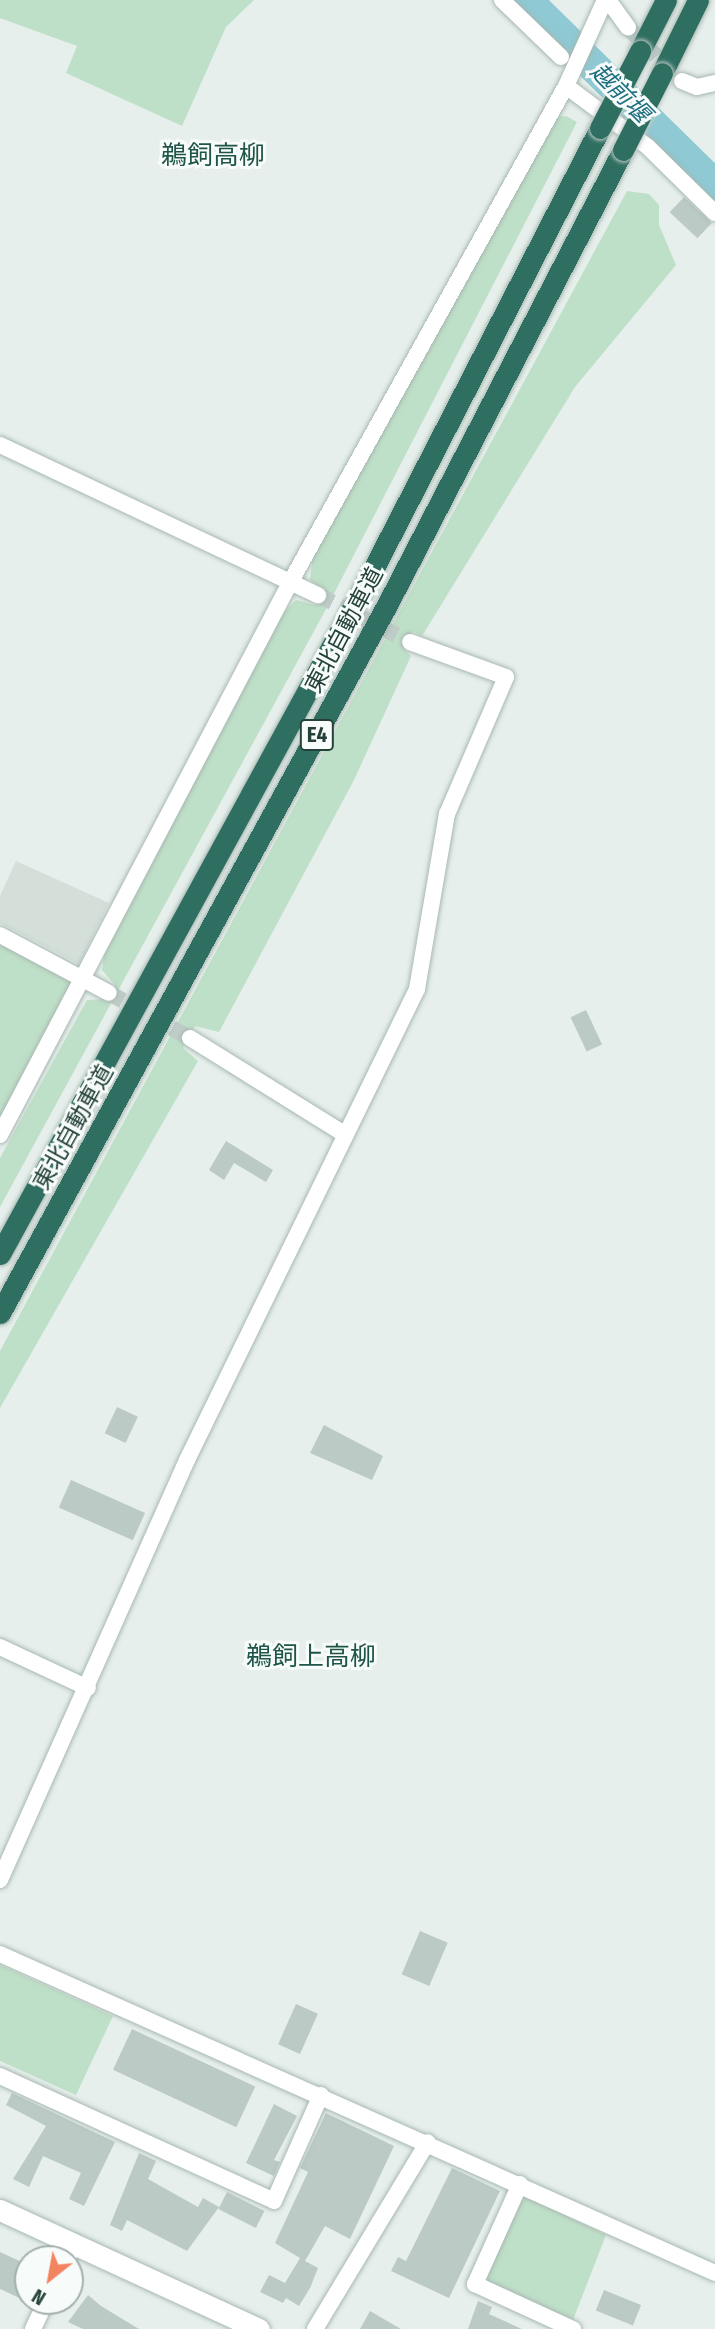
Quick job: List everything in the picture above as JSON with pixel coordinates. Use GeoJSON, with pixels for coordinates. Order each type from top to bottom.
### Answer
{"type":"FeatureCollection","features":[{"type":"Feature","properties":{"kind":"highway","name":"東北自動車道"},"geometry":{"type":"LineString","coordinates":[[0,1254],[362,591],[666,0]]}},
{"type":"Feature","properties":{"kind":"highway","name":"東北自動車道"},"geometry":{"type":"LineString","coordinates":[[0,1313],[302,764],[623,150],[672,77],[698,0]]}},
{"type":"Feature","properties":{"kind":"main road"},"geometry":{"type":"LineString","coordinates":[[0,2210],[61,2245]]}},
{"type":"Feature","properties":{"kind":"main road"},"geometry":{"type":"LineString","coordinates":[[84,2256],[259,2329]]}},
{"type":"Feature","properties":{"kind":"street"},"geometry":{"type":"LineString","coordinates":[[502,0],[561,57]]}},
{"type":"Feature","properties":{"kind":"street"},"geometry":{"type":"LineString","coordinates":[[607,0],[628,28]]}},
{"type":"Feature","properties":{"kind":"street"},"geometry":{"type":"LineString","coordinates":[[0,1135],[85,981],[291,581],[569,79],[607,0]]}},
{"type":"Feature","properties":{"kind":"street"},"geometry":{"type":"LineString","coordinates":[[672,77],[696,87],[715,83]]}},
{"type":"Feature","properties":{"kind":"street"},"geometry":{"type":"LineString","coordinates":[[569,79],[648,147],[715,213]]}},
{"type":"Feature","properties":{"kind":"street"},"geometry":{"type":"LineString","coordinates":[[0,445],[318,595]]}},
{"type":"Feature","properties":{"kind":"street"},"geometry":{"type":"LineString","coordinates":[[0,1880],[5,1857],[88,1688],[187,1460],[416,989],[447,814],[506,677],[411,642]]}},
{"type":"Feature","properties":{"kind":"street"},"geometry":{"type":"LineString","coordinates":[[0,935],[109,993]]}},
{"type":"Feature","properties":{"kind":"street"},"geometry":{"type":"LineString","coordinates":[[190,1038],[344,1134]]}},
{"type":"Feature","properties":{"kind":"street"},"geometry":{"type":"LineString","coordinates":[[0,1647],[88,1688]]}},
{"type":"Feature","properties":{"kind":"street"},"geometry":{"type":"LineString","coordinates":[[0,1954],[428,2142],[715,2273]]}},
{"type":"Feature","properties":{"kind":"street"},"geometry":{"type":"LineString","coordinates":[[0,2076],[274,2201],[321,2095]]}},
{"type":"Feature","properties":{"kind":"street"},"geometry":{"type":"LineString","coordinates":[[315,2329],[428,2142]]}},
{"type":"Feature","properties":{"kind":"street"},"geometry":{"type":"LineString","coordinates":[[520,2184],[475,2284],[573,2329]]}},
{"type":"Feature","properties":{"kind":"shaded area"},"geometry":{"type":"Polygon","coordinates":[[[16,861],[109,903],[79,964],[0,923],[0,896],[16,861]]]}},
{"type":"Feature","properties":{"kind":"green space"},"geometry":{"type":"Polygon","coordinates":[[[0,0],[254,0],[226,27],[182,126],[66,73],[77,46],[0,18],[0,0]]]}},
{"type":"Feature","properties":{"kind":"green space"},"geometry":{"type":"Polygon","coordinates":[[[566,116],[577,122],[325,611],[0,1207],[0,1158],[87,1000],[105,999],[115,985],[102,970],[104,955],[284,612],[296,600],[315,605],[322,590],[310,580],[313,554],[557,117],[566,116]]]}},
{"type":"Feature","properties":{"kind":"green space"},"geometry":{"type":"Polygon","coordinates":[[[627,191],[649,194],[659,205],[659,225],[676,265],[575,387],[422,636],[413,631],[404,649],[411,656],[354,780],[219,1032],[195,1026],[183,1048],[198,1061],[0,1408],[0,1351],[627,191]]]}},
{"type":"Feature","properties":{"kind":"green space"},"geometry":{"type":"Polygon","coordinates":[[[0,939],[73,979],[0,1121],[0,939]]]}},
{"type":"Feature","properties":{"kind":"green space"},"geometry":{"type":"Polygon","coordinates":[[[0,1965],[113,2016],[76,2095],[0,2061],[0,1965]]]}},
{"type":"Feature","properties":{"kind":"green space"},"geometry":{"type":"Polygon","coordinates":[[[521,2194],[606,2235],[573,2320],[489,2284],[486,2274],[521,2194]]]}},
{"type":"Feature","properties":{"kind":"building"},"geometry":{"type":"Polygon","coordinates":[[[684,197],[712,223],[697,238],[670,212],[684,197]]]}},
{"type":"Feature","properties":{"kind":"building"},"geometry":{"type":"Polygon","coordinates":[[[586,1010],[602,1044],[587,1052],[571,1017],[586,1010]]]}},
{"type":"Feature","properties":{"kind":"building"},"geometry":{"type":"Polygon","coordinates":[[[226,1141],[273,1170],[266,1182],[234,1163],[224,1180],[209,1170],[226,1141]]]}},
{"type":"Feature","properties":{"kind":"building"},"geometry":{"type":"Polygon","coordinates":[[[117,1407],[138,1417],[126,1443],[105,1433],[117,1407]]]}},
{"type":"Feature","properties":{"kind":"building"},"geometry":{"type":"Polygon","coordinates":[[[324,1425],[383,1456],[372,1480],[310,1453],[324,1425]]]}},
{"type":"Feature","properties":{"kind":"building"},"geometry":{"type":"Polygon","coordinates":[[[71,1480],[145,1513],[133,1540],[59,1507],[71,1480]]]}},
{"type":"Feature","properties":{"kind":"building"},"geometry":{"type":"Polygon","coordinates":[[[420,1931],[448,1943],[429,1986],[402,1974],[420,1931]]]}},
{"type":"Feature","properties":{"kind":"building"},"geometry":{"type":"Polygon","coordinates":[[[296,2004],[318,2014],[300,2054],[278,2044],[296,2004]]]}},
{"type":"Feature","properties":{"kind":"building"},"geometry":{"type":"Polygon","coordinates":[[[132,2029],[255,2086],[236,2127],[113,2070],[132,2029]]]}},
{"type":"Feature","properties":{"kind":"building"},"geometry":{"type":"Polygon","coordinates":[[[12,2093],[115,2142],[84,2206],[69,2199],[81,2173],[43,2156],[29,2187],[13,2179],[46,2126],[6,2105],[12,2093]]]}},
{"type":"Feature","properties":{"kind":"building"},"geometry":{"type":"Polygon","coordinates":[[[274,2104],[297,2116],[274,2160],[280,2162],[274,2176],[246,2163],[274,2104]]]}},
{"type":"Feature","properties":{"kind":"building"},"geometry":{"type":"Polygon","coordinates":[[[326,2113],[394,2146],[350,2239],[325,2226],[305,2261],[318,2268],[299,2306],[286,2298],[283,2303],[260,2292],[269,2275],[285,2283],[300,2258],[275,2243],[308,2172],[300,2168],[326,2113]]]}},
{"type":"Feature","properties":{"kind":"building"},"geometry":{"type":"Polygon","coordinates":[[[139,2153],[156,2161],[148,2179],[198,2207],[203,2198],[219,2207],[187,2251],[127,2220],[122,2231],[110,2225],[139,2153]]]}},
{"type":"Feature","properties":{"kind":"building"},"geometry":{"type":"Polygon","coordinates":[[[452,2168],[500,2191],[449,2298],[391,2271],[398,2257],[406,2261],[452,2168]]]}},
{"type":"Feature","properties":{"kind":"building"},"geometry":{"type":"Polygon","coordinates":[[[227,2192],[264,2211],[256,2228],[218,2209],[227,2192]]]}},
{"type":"Feature","properties":{"kind":"building"},"geometry":{"type":"Polygon","coordinates":[[[0,2252],[14,2258],[14,2296],[0,2289],[0,2252]]]}},
{"type":"Feature","properties":{"kind":"building"},"geometry":{"type":"Polygon","coordinates":[[[604,2290],[641,2305],[633,2325],[596,2310],[604,2290]]]}},
{"type":"Feature","properties":{"kind":"building"},"geometry":{"type":"Polygon","coordinates":[[[88,2295],[139,2329],[83,2329],[68,2322],[73,2315],[84,2315],[84,2300],[88,2295]]]}},
{"type":"Feature","properties":{"kind":"building"},"geometry":{"type":"Polygon","coordinates":[[[478,2301],[492,2307],[489,2314],[522,2329],[468,2329],[478,2301]]]}},
{"type":"Feature","properties":{"kind":"building"},"geometry":{"type":"Polygon","coordinates":[[[370,2311],[401,2329],[360,2329],[370,2311]]]}},
{"type":"Feature","properties":{"kind":"waterway","name":"越前堰"},"geometry":{"type":"LineString","coordinates":[[526,0],[715,186]]}},
{"type":"Feature","properties":{"kind":"tunnel"},"geometry":{"type":"LineString","coordinates":[[628,28],[682,81]]}},
{"type":"Feature","properties":{"kind":"tunnel"},"geometry":{"type":"LineString","coordinates":[[318,595],[410,642]]}},
{"type":"Feature","properties":{"kind":"tunnel"},"geometry":{"type":"LineString","coordinates":[[109,993],[190,1038]]}},
{"type":"Feature","properties":{"kind":"district","name":"鵜飼高柳"},"geometry":{"type":"Point","coordinates":[213,156]}},
{"type":"Feature","properties":{"kind":"district","name":"鵜飼上高柳"},"geometry":{"type":"Point","coordinates":[311,1657]}}]}
